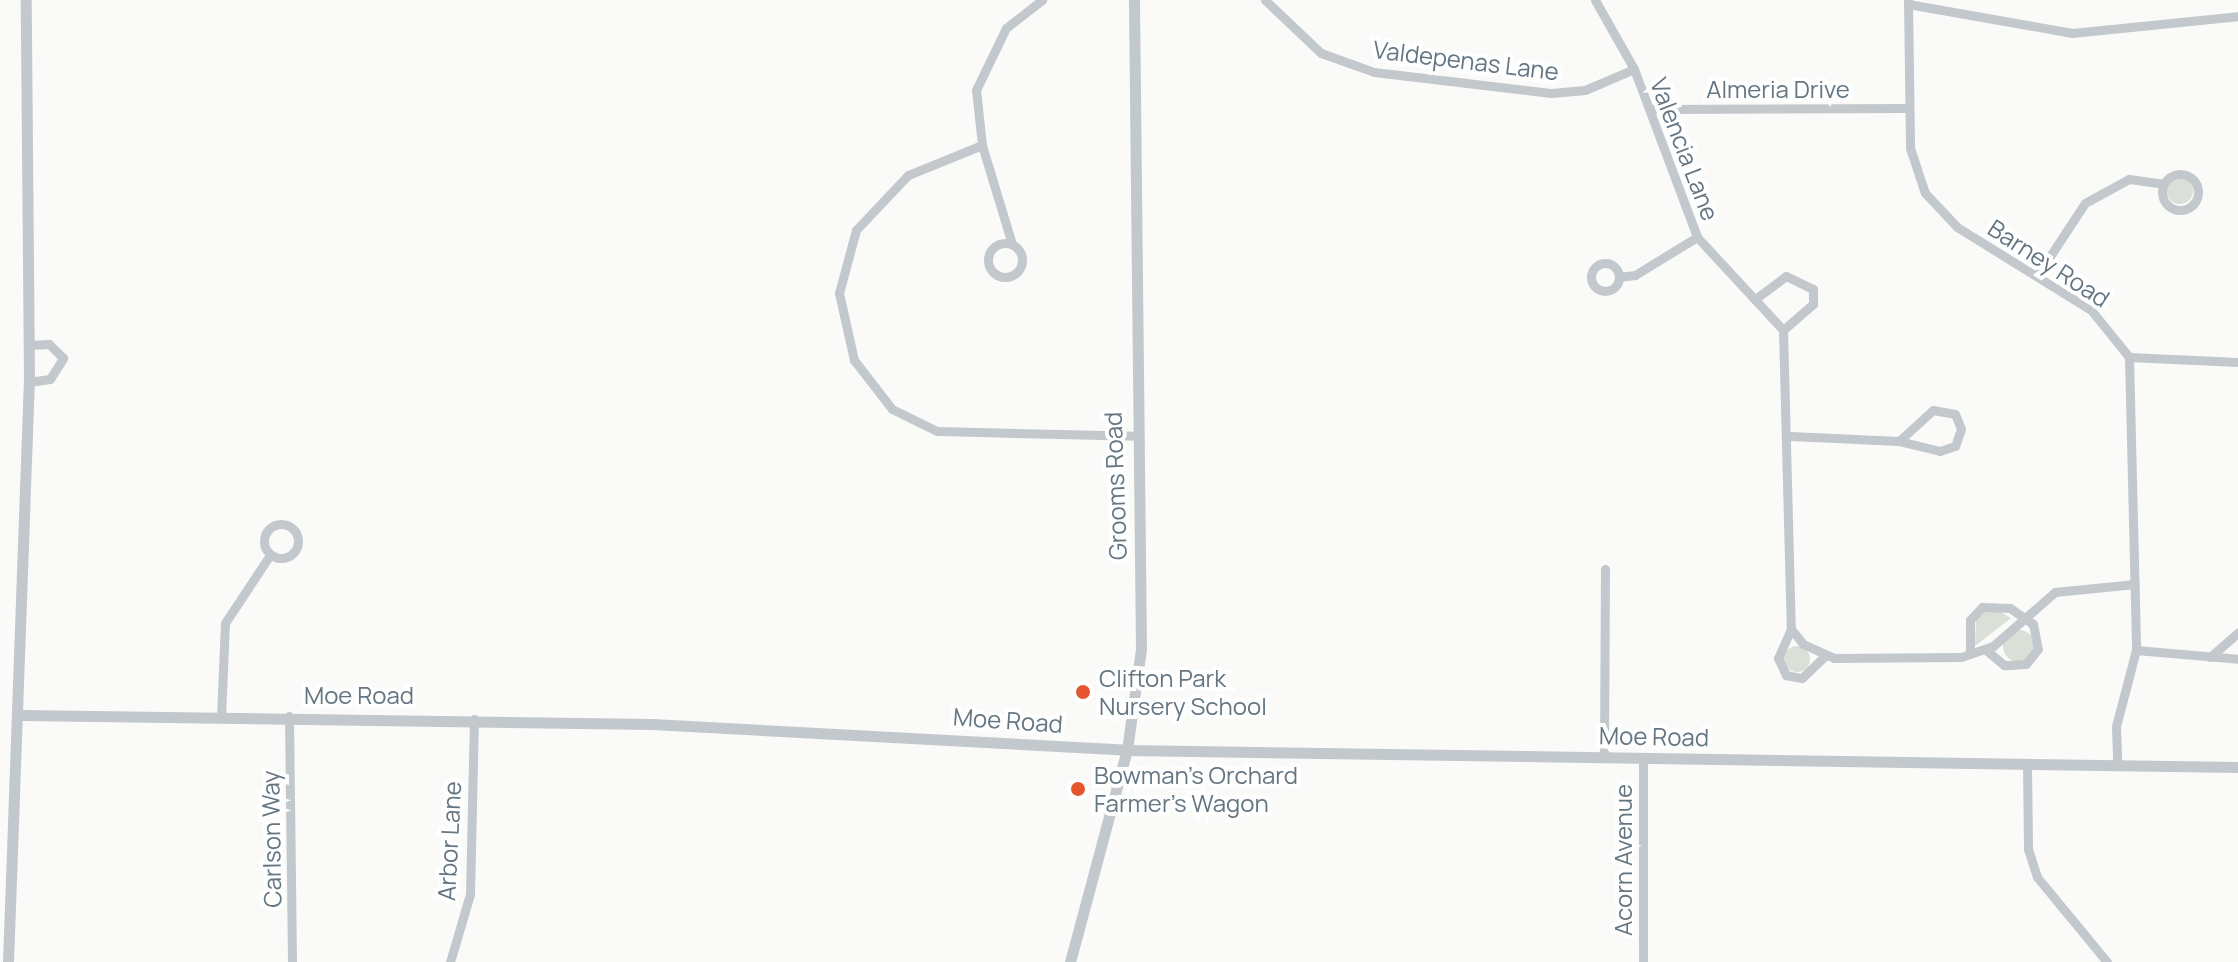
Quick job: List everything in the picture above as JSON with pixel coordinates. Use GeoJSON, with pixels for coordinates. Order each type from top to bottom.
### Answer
{"type":"FeatureCollection","features":[{"type":"Feature","properties":{"kind":"street"},"geometry":{"type":"LineString","coordinates":[[8,962],[22,715],[29,382],[26,0]]}},
{"type":"Feature","properties":{"kind":"street"},"geometry":{"type":"LineString","coordinates":[[1012,244],[982,145],[976,90],[985,60],[1006,28],[1042,0]]}},
{"type":"Feature","properties":{"kind":"street","name":"Grooms Road"},"geometry":{"type":"LineString","coordinates":[[1070,962],[1127,750],[1141,649],[1136,436],[1134,0]]}},
{"type":"Feature","properties":{"kind":"street","name":"Valdepenas Lane"},"geometry":{"type":"LineString","coordinates":[[1265,0],[1321,53],[1374,72],[1551,93],[1585,90],[1634,69]]}},
{"type":"Feature","properties":{"kind":"street","name":"Valencia Lane"},"geometry":{"type":"LineString","coordinates":[[1596,0],[1634,69],[1697,237],[1758,297],[1783,330]]}},
{"type":"Feature","properties":{"kind":"street"},"geometry":{"type":"LineString","coordinates":[[1908,2],[2072,33],[2238,16]]}},
{"type":"Feature","properties":{"kind":"street","name":"Barney Road"},"geometry":{"type":"LineString","coordinates":[[1908,2],[1907,108],[1916,175],[1937,211],[2091,310],[2129,357]]}},
{"type":"Feature","properties":{"kind":"street","name":"Almeria Drive"},"geometry":{"type":"LineString","coordinates":[[1650,109],[1907,108]]}},
{"type":"Feature","properties":{"kind":"street"},"geometry":{"type":"LineString","coordinates":[[982,145],[908,175],[856,230],[839,293],[854,360],[892,409],[937,431],[1136,436]]}},
{"type":"Feature","properties":{"kind":"street"},"geometry":{"type":"LineString","coordinates":[[2175,174],[2190,176],[2197,199],[2186,209],[2171,207],[2164,184],[2175,174]]}},
{"type":"Feature","properties":{"kind":"street"},"geometry":{"type":"LineString","coordinates":[[2037,276],[2085,203],[2129,179],[2164,184]]}},
{"type":"Feature","properties":{"kind":"street"},"geometry":{"type":"LineString","coordinates":[[1619,277],[1635,275],[1697,237]]}},
{"type":"Feature","properties":{"kind":"street"},"geometry":{"type":"LineString","coordinates":[[1758,297],[1786,276],[1813,289],[1813,304],[1783,330],[1791,436],[1791,629],[1778,658],[1786,675],[1802,678],[1825,656]]}},
{"type":"Feature","properties":{"kind":"street"},"geometry":{"type":"LineString","coordinates":[[29,345],[49,344],[63,358],[50,379],[29,382]]}},
{"type":"Feature","properties":{"kind":"street"},"geometry":{"type":"LineString","coordinates":[[2117,764],[2116,726],[2136,650],[2129,357],[2238,362]]}},
{"type":"Feature","properties":{"kind":"street"},"geometry":{"type":"LineString","coordinates":[[1791,436],[1899,441],[1951,449],[1960,423],[1933,410],[1899,441]]}},
{"type":"Feature","properties":{"kind":"street"},"geometry":{"type":"LineString","coordinates":[[221,717],[225,623],[270,555]]}},
{"type":"Feature","properties":{"kind":"street"},"geometry":{"type":"LineString","coordinates":[[1604,757],[1605,569]]}},
{"type":"Feature","properties":{"kind":"street"},"geometry":{"type":"LineString","coordinates":[[1791,629],[1825,656],[1970,654],[1985,649],[2055,592],[2135,584]]}},
{"type":"Feature","properties":{"kind":"street"},"geometry":{"type":"LineString","coordinates":[[1970,654],[1970,620],[1979,609],[2000,605],[2026,615],[2037,636],[2033,660],[2004,665],[1985,649]]}},
{"type":"Feature","properties":{"kind":"street"},"geometry":{"type":"LineString","coordinates":[[2210,657],[2238,633]]}},
{"type":"Feature","properties":{"kind":"street"},"geometry":{"type":"LineString","coordinates":[[2136,650],[2238,659]]}},
{"type":"Feature","properties":{"kind":"street","name":"Moe Road"},"geometry":{"type":"LineString","coordinates":[[22,715],[474,719],[861,731],[1127,750],[2238,767]]}},
{"type":"Feature","properties":{"kind":"street","name":"Carlson Way"},"geometry":{"type":"LineString","coordinates":[[289,716],[292,962]]}},
{"type":"Feature","properties":{"kind":"street","name":"Arbor Lane"},"geometry":{"type":"LineString","coordinates":[[450,962],[470,894],[474,719]]}},
{"type":"Feature","properties":{"kind":"street","name":"Acorn Avenue"},"geometry":{"type":"LineString","coordinates":[[1643,758],[1643,962]]}},
{"type":"Feature","properties":{"kind":"street"},"geometry":{"type":"LineString","coordinates":[[2027,764],[2028,849],[2037,877],[2107,962]]}},
{"type":"Feature","properties":{"kind":"shaded area"},"geometry":{"type":"Polygon","coordinates":[[[2180,178],[2189,182],[2193,191],[2189,200],[2180,204],[2171,200],[2167,191],[2171,182],[2180,178]]]}},
{"type":"Feature","properties":{"kind":"shaded area"},"geometry":{"type":"Polygon","coordinates":[[[1991,607],[2011,618],[1975,646],[1976,619],[1991,607]]]}},
{"type":"Feature","properties":{"kind":"shaded area"},"geometry":{"type":"Polygon","coordinates":[[[2019,630],[2030,635],[2035,646],[2030,657],[2019,662],[2008,657],[2003,646],[2008,635],[2019,630]]]}},
{"type":"Feature","properties":{"kind":"shaded area"},"geometry":{"type":"Polygon","coordinates":[[[1797,646],[1806,650],[1810,659],[1806,668],[1797,672],[1788,668],[1784,659],[1788,650],[1797,646]]]}},
{"type":"Feature","properties":{"kind":"place","name":"Clifton Park Nursery School"},"geometry":{"type":"Point","coordinates":[1083,692]}},
{"type":"Feature","properties":{"kind":"place","name":"Bowman's Orchard Farmer's Wagon"},"geometry":{"type":"Point","coordinates":[1078,789]}}]}
